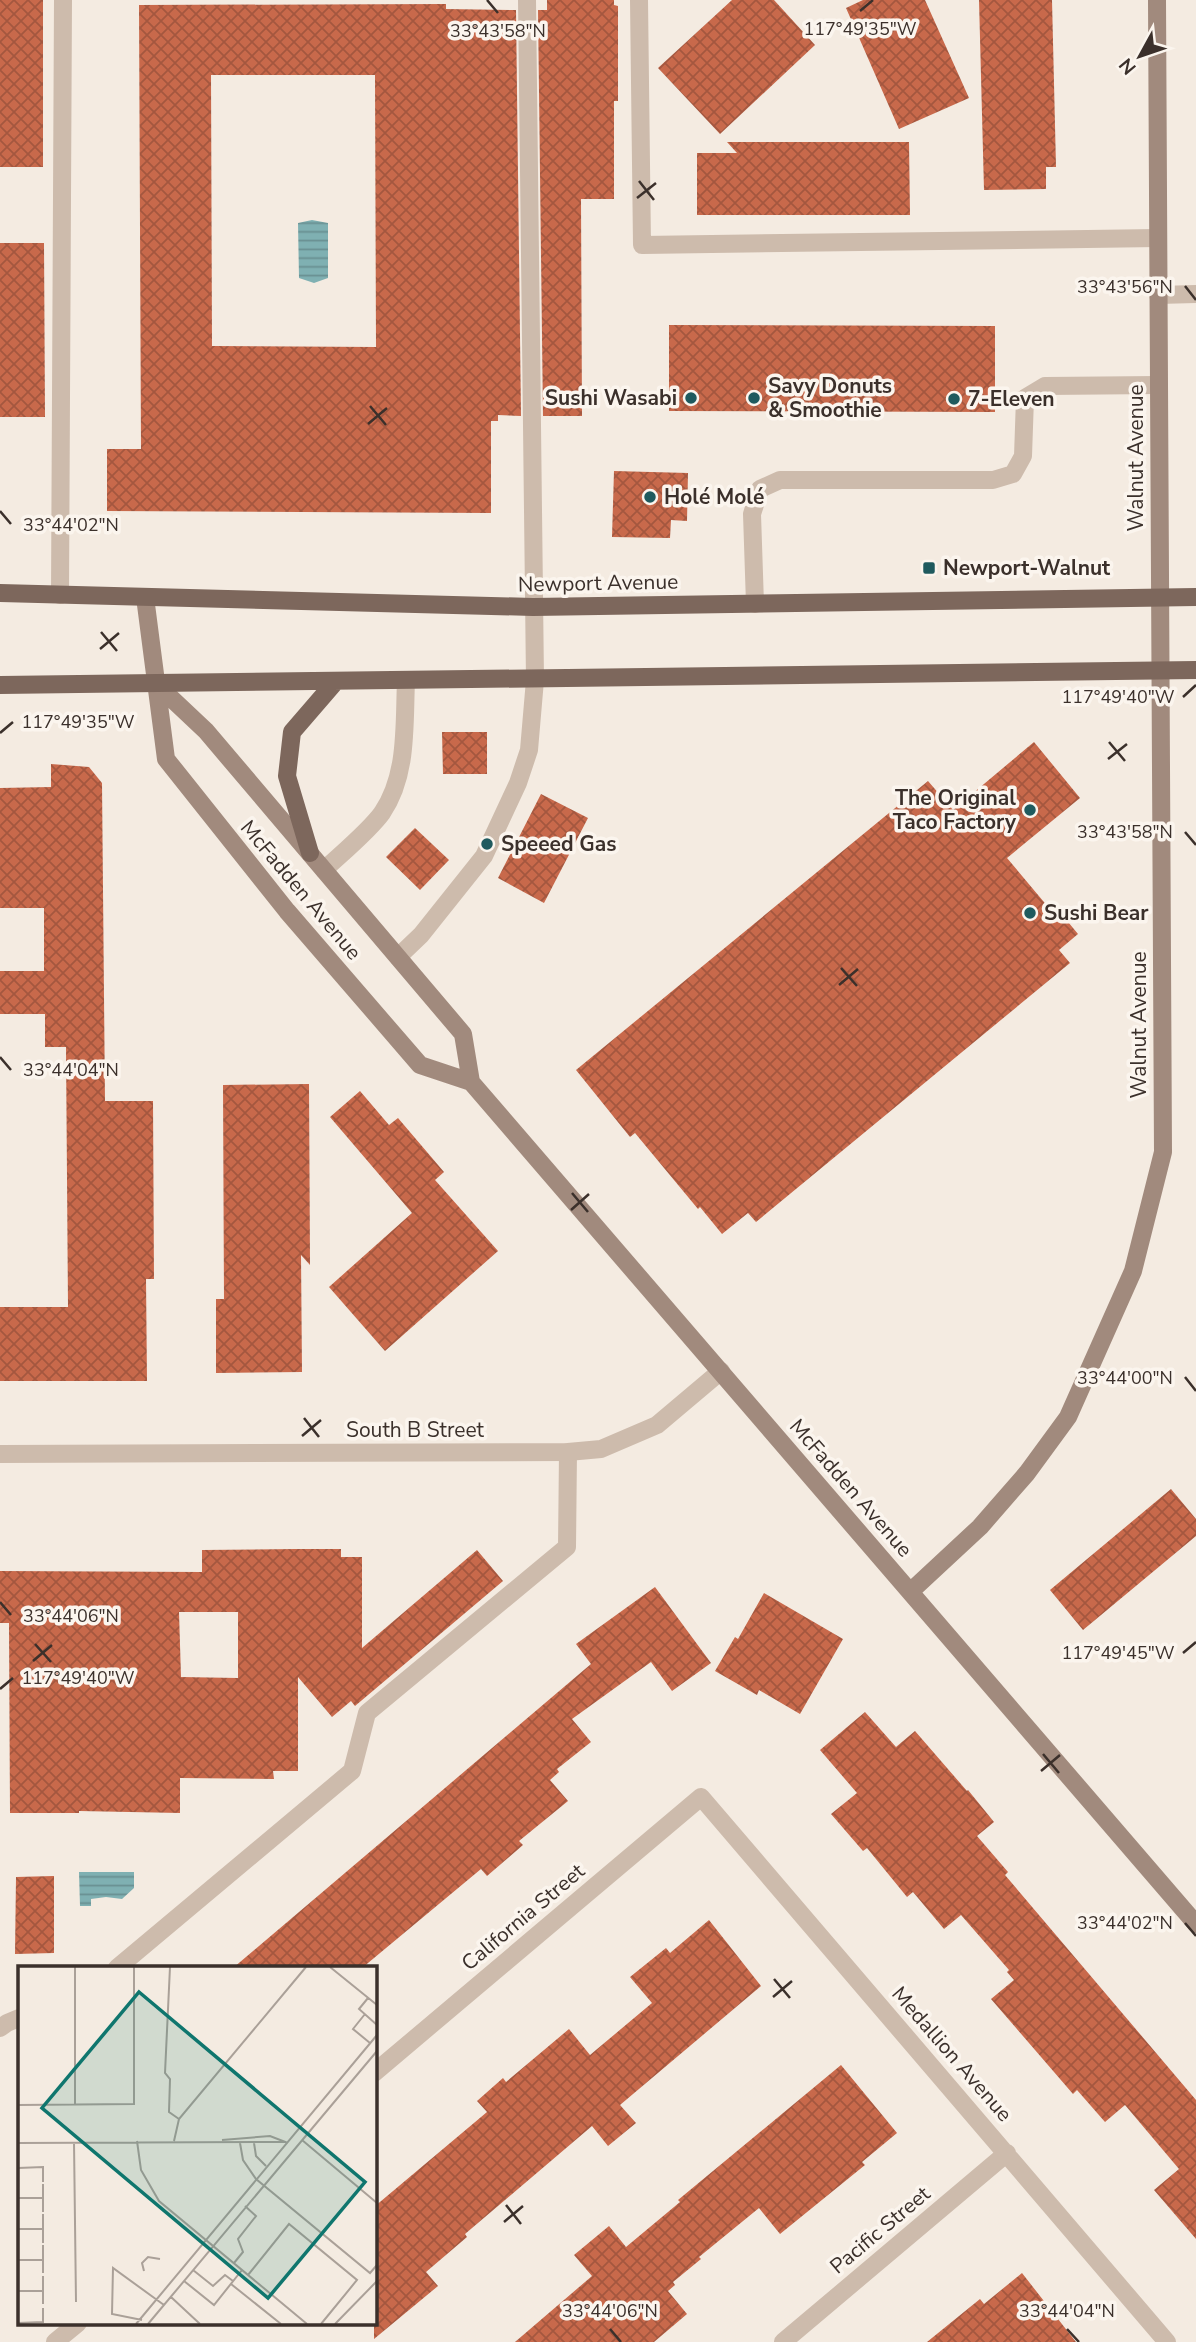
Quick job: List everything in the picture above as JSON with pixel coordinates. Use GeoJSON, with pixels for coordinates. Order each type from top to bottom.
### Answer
{"type":"FeatureCollection","features":[{"type":"Feature","properties":{"kind":"main road","name":"Walnut Avenue"},"geometry":{"type":"LineString","coordinates":[[911,1592],[980,1527],[1027,1474],[1068,1418],[1133,1271],[1163,1152],[1157,0]]}},
{"type":"Feature","properties":{"kind":"main road","name":"Newport Avenue"},"geometry":{"type":"LineString","coordinates":[[0,593],[533,607],[1196,597]]}},
{"type":"Feature","properties":{"kind":"main road","name":"McFadden Avenue"},"geometry":{"type":"LineString","coordinates":[[145,597],[166,759],[202,807],[287,911],[420,1065],[471,1082],[1196,1924]]}},
{"type":"Feature","properties":{"kind":"main road"},"geometry":{"type":"LineString","coordinates":[[0,685],[1196,670]]}},
{"type":"Feature","properties":{"kind":"main road"},"geometry":{"type":"LineString","coordinates":[[310,853],[287,776],[292,732],[336,681]]}},
{"type":"Feature","properties":{"kind":"main road","name":"McFadden Avenue"},"geometry":{"type":"LineString","coordinates":[[155,682],[206,731],[463,1034],[471,1082]]}},
{"type":"Feature","properties":{"kind":"street"},"geometry":{"type":"LineString","coordinates":[[60,595],[63,0]]}},
{"type":"Feature","properties":{"kind":"street"},"geometry":{"type":"LineString","coordinates":[[398,957],[421,935],[484,856],[518,783],[529,750],[535,680],[527,0]]}},
{"type":"Feature","properties":{"kind":"street"},"geometry":{"type":"LineString","coordinates":[[639,0],[642,245],[1158,239]]}},
{"type":"Feature","properties":{"kind":"street"},"geometry":{"type":"LineString","coordinates":[[1158,295],[1196,294]]}},
{"type":"Feature","properties":{"kind":"street"},"geometry":{"type":"LineString","coordinates":[[755,604],[752,514],[760,489],[780,480],[993,480],[1013,474],[1023,456],[1026,398],[1045,386],[1158,385]]}},
{"type":"Feature","properties":{"kind":"street"},"geometry":{"type":"LineString","coordinates":[[324,870],[381,814],[393,794],[402,762],[406,681]]}},
{"type":"Feature","properties":{"kind":"street","name":"South B Street"},"geometry":{"type":"LineString","coordinates":[[0,1454],[568,1452],[601,1449],[657,1425],[721,1371]]}},
{"type":"Feature","properties":{"kind":"street"},"geometry":{"type":"LineString","coordinates":[[119,1966],[352,1771],[367,1713],[567,1547],[568,1452]]}},
{"type":"Feature","properties":{"kind":"street","name":"California Street"},"geometry":{"type":"LineString","coordinates":[[376,2071],[701,1797]]}},
{"type":"Feature","properties":{"kind":"street","name":"Medallion Avenue"},"geometry":{"type":"LineString","coordinates":[[701,1797],[1167,2342]]}},
{"type":"Feature","properties":{"kind":"street"},"geometry":{"type":"LineString","coordinates":[[0,2028],[18,2018]]}},
{"type":"Feature","properties":{"kind":"street","name":"Pacific Street"},"geometry":{"type":"LineString","coordinates":[[783,2342],[1007,2153]]}},
{"type":"Feature","properties":{"kind":"street"},"geometry":{"type":"LineString","coordinates":[[55,2342],[77,2324]]}},
{"type":"Feature","properties":{"kind":"water"},"geometry":{"type":"Polygon","coordinates":[[[312,220],[328,223],[328,278],[314,283],[299,278],[298,223],[312,220]]]}},
{"type":"Feature","properties":{"kind":"water"},"geometry":{"type":"Polygon","coordinates":[[[79,1872],[134,1872],[134,1888],[122,1899],[91,1899],[91,1906],[80,1906],[79,1872]]]}},
{"type":"Feature","properties":{"kind":"building"},"geometry":{"type":"Polygon","coordinates":[[[0,0],[43,0],[43,167],[0,167],[0,0]]]}},
{"type":"Feature","properties":{"kind":"building"},"geometry":{"type":"Polygon","coordinates":[[[547,0],[614,0],[614,5],[618,6],[614,199],[581,199],[582,416],[543,416],[538,10],[547,10],[547,0]]]}},
{"type":"Feature","properties":{"kind":"building"},"geometry":{"type":"Polygon","coordinates":[[[732,0],[774,0],[815,45],[720,134],[658,68],[732,0]]]}},
{"type":"Feature","properties":{"kind":"building"},"geometry":{"type":"Polygon","coordinates":[[[863,0],[925,0],[969,98],[899,129],[846,8],[863,0]]]}},
{"type":"Feature","properties":{"kind":"building"},"geometry":{"type":"Polygon","coordinates":[[[979,0],[1052,0],[1056,167],[1046,167],[1046,189],[984,190],[979,0]]]}},
{"type":"Feature","properties":{"kind":"building"},"geometry":{"type":"Polygon","coordinates":[[[446,4],[446,9],[516,10],[521,416],[498,415],[498,421],[491,421],[491,513],[107,511],[107,449],[141,449],[139,5],[446,4]],[[211,75],[212,346],[376,347],[375,75],[211,75]]]}},
{"type":"Feature","properties":{"kind":"building"},"geometry":{"type":"Polygon","coordinates":[[[727,142],[909,142],[910,215],[697,215],[697,153],[737,153],[727,142]]]}},
{"type":"Feature","properties":{"kind":"building"},"geometry":{"type":"Polygon","coordinates":[[[0,243],[44,243],[45,417],[0,417],[0,243]]]}},
{"type":"Feature","properties":{"kind":"building"},"geometry":{"type":"Polygon","coordinates":[[[669,325],[995,326],[995,412],[669,411],[669,325]]]}},
{"type":"Feature","properties":{"kind":"building","name":"Holé Molé"},"geometry":{"type":"Polygon","coordinates":[[[614,471],[688,473],[687,521],[671,520],[670,538],[612,537],[614,471]]]}},
{"type":"Feature","properties":{"kind":"building"},"geometry":{"type":"Polygon","coordinates":[[[442,732],[487,732],[487,774],[443,774],[442,732]]]}},
{"type":"Feature","properties":{"kind":"building"},"geometry":{"type":"Polygon","coordinates":[[[1034,742],[1080,798],[1007,858],[1054,914],[1059,911],[1078,934],[1059,950],[1070,963],[756,1222],[748,1213],[722,1234],[635,1133],[630,1137],[576,1070],[928,781],[953,810],[1034,742]]]}},
{"type":"Feature","properties":{"kind":"building"},"geometry":{"type":"Polygon","coordinates":[[[51,764],[89,767],[102,783],[105,1101],[153,1101],[154,1279],[146,1279],[147,1381],[0,1381],[0,1307],[68,1307],[66,1047],[45,1047],[45,1014],[0,1014],[0,971],[44,971],[44,908],[0,908],[0,788],[51,787],[51,764]]]}},
{"type":"Feature","properties":{"kind":"building"},"geometry":{"type":"Polygon","coordinates":[[[541,794],[588,818],[544,903],[498,878],[541,794]]]}},
{"type":"Feature","properties":{"kind":"building"},"geometry":{"type":"Polygon","coordinates":[[[415,828],[449,860],[420,890],[386,857],[415,828]]]}},
{"type":"Feature","properties":{"kind":"building"},"geometry":{"type":"Polygon","coordinates":[[[309,1084],[310,1265],[301,1255],[302,1372],[216,1373],[216,1299],[224,1299],[223,1085],[309,1084]]]}},
{"type":"Feature","properties":{"kind":"building"},"geometry":{"type":"Polygon","coordinates":[[[360,1091],[389,1125],[398,1118],[444,1172],[435,1180],[498,1251],[385,1351],[329,1287],[412,1213],[330,1117],[360,1091]]]}},
{"type":"Feature","properties":{"kind":"building"},"geometry":{"type":"Polygon","coordinates":[[[1171,1489],[1196,1519],[1196,1536],[1083,1630],[1050,1590],[1171,1489]]]}},
{"type":"Feature","properties":{"kind":"building"},"geometry":{"type":"Polygon","coordinates":[[[341,1549],[341,1557],[362,1557],[362,1648],[477,1550],[503,1581],[355,1706],[351,1701],[332,1717],[298,1677],[298,1771],[273,1771],[274,1779],[180,1778],[180,1813],[10,1813],[9,1623],[0,1623],[0,1571],[202,1572],[202,1550],[341,1549]],[[179,1612],[181,1677],[238,1678],[238,1612],[179,1612]]]}},
{"type":"Feature","properties":{"kind":"building"},"geometry":{"type":"Polygon","coordinates":[[[655,1587],[711,1663],[672,1691],[651,1662],[572,1719],[591,1742],[557,1769],[559,1772],[550,1780],[568,1801],[519,1841],[523,1845],[487,1876],[481,1869],[364,1966],[235,1966],[591,1664],[576,1644],[655,1587]]]}},
{"type":"Feature","properties":{"kind":"building"},"geometry":{"type":"Polygon","coordinates":[[[764,1593],[843,1639],[800,1714],[759,1690],[757,1695],[715,1671],[735,1637],[738,1639],[764,1593]]]}},
{"type":"Feature","properties":{"kind":"building"},"geometry":{"type":"Polygon","coordinates":[[[865,1712],[896,1747],[915,1731],[968,1790],[994,1822],[977,1836],[1008,1872],[1005,1875],[1196,2100],[1196,2239],[1154,2190],[1179,2169],[1125,2105],[1105,2122],[1077,2090],[1073,2094],[991,1999],[1014,1980],[1007,1972],[1009,1970],[961,1915],[944,1929],[913,1892],[907,1897],[867,1848],[863,1851],[831,1814],[857,1793],[820,1750],[865,1712]]]}},
{"type":"Feature","properties":{"kind":"building"},"geometry":{"type":"Polygon","coordinates":[[[54,1876],[54,1953],[15,1954],[16,1877],[54,1876]]]}},
{"type":"Feature","properties":{"kind":"building"},"geometry":{"type":"Polygon","coordinates":[[[709,1920],[761,1986],[620,2105],[636,2123],[608,2146],[592,2126],[465,2234],[467,2237],[426,2272],[438,2286],[374,2339],[376,2205],[487,2112],[477,2101],[503,2078],[506,2082],[569,2029],[590,2055],[652,2003],[630,1977],[666,1948],[670,1953],[709,1920]]]}},
{"type":"Feature","properties":{"kind":"building"},"geometry":{"type":"Polygon","coordinates":[[[841,2065],[897,2133],[862,2162],[865,2165],[780,2234],[759,2208],[699,2257],[701,2259],[673,2282],[675,2285],[668,2291],[687,2314],[654,2342],[515,2342],[592,2276],[574,2255],[609,2226],[626,2247],[680,2202],[678,2200],[841,2065]]]}},
{"type":"Feature","properties":{"kind":"building"},"geometry":{"type":"Polygon","coordinates":[[[1022,2273],[1076,2342],[927,2342],[980,2299],[984,2304],[1022,2273]]]}},
{"type":"Feature","properties":{"kind":"place","name":"Sushi Wasabi"},"geometry":{"type":"Point","coordinates":[691,398]}},
{"type":"Feature","properties":{"kind":"place","name":"Savy Donuts & Smoothie"},"geometry":{"type":"Point","coordinates":[754,398]}},
{"type":"Feature","properties":{"kind":"place","name":"7-Eleven"},"geometry":{"type":"Point","coordinates":[954,399]}},
{"type":"Feature","properties":{"kind":"place","name":"Holé Molé"},"geometry":{"type":"Point","coordinates":[650,497]}},
{"type":"Feature","properties":{"kind":"place","name":"Newport-Walnut"},"geometry":{"type":"Point","coordinates":[929,568]}},
{"type":"Feature","properties":{"kind":"place","name":"The Original Taco Factory"},"geometry":{"type":"Point","coordinates":[1030,810]}},
{"type":"Feature","properties":{"kind":"place","name":"Speeed Gas"},"geometry":{"type":"Point","coordinates":[487,844]}},
{"type":"Feature","properties":{"kind":"place","name":"Sushi Bear"},"geometry":{"type":"Point","coordinates":[1030,913]}}]}
